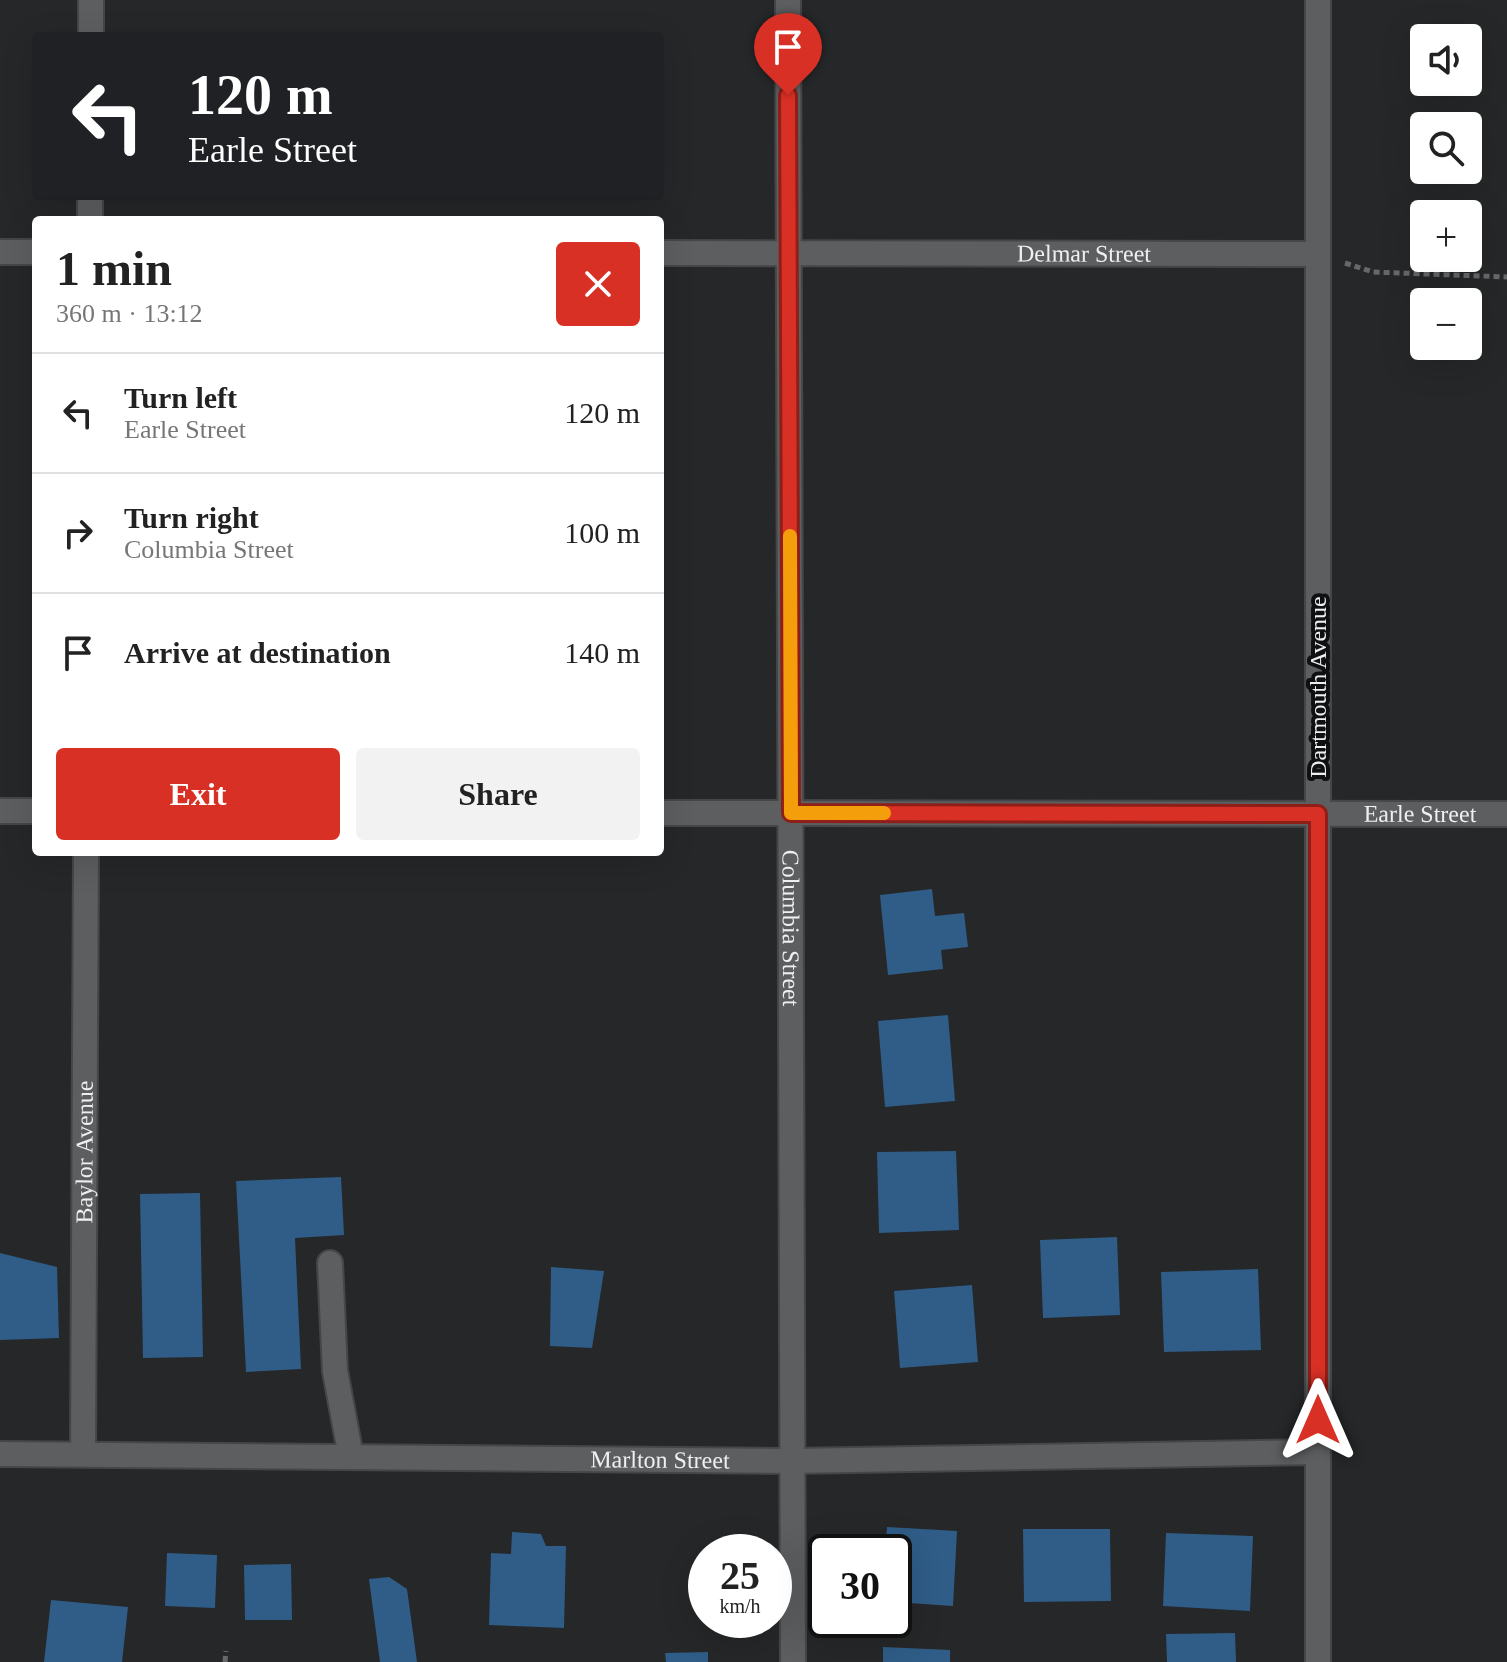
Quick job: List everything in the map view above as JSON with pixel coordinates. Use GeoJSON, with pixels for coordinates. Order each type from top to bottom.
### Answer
{"type":"FeatureCollection","features":[{"type":"Feature","properties":{"kind":"street"},"geometry":{"type":"LineString","coordinates":[[91,0],[91,32]]}},
{"type":"Feature","properties":{"kind":"street","name":"Columbia Street"},"geometry":{"type":"LineString","coordinates":[[788,0],[793,1662]]}},
{"type":"Feature","properties":{"kind":"street","name":"Dartmouth Avenue"},"geometry":{"type":"LineString","coordinates":[[1318,0],[1318,1662]]}},
{"type":"Feature","properties":{"kind":"street"},"geometry":{"type":"LineString","coordinates":[[0,252],[32,252]]}},
{"type":"Feature","properties":{"kind":"street","name":"Delmar Street"},"geometry":{"type":"LineString","coordinates":[[664,253],[1318,254]]}},
{"type":"Feature","properties":{"kind":"street"},"geometry":{"type":"LineString","coordinates":[[0,811],[32,811]]}},
{"type":"Feature","properties":{"kind":"street","name":"Earle Street"},"geometry":{"type":"LineString","coordinates":[[664,813],[1507,814]]}},
{"type":"Feature","properties":{"kind":"street","name":"Baylor Avenue"},"geometry":{"type":"LineString","coordinates":[[83,1454],[86,856]]}},
{"type":"Feature","properties":{"kind":"street"},"geometry":{"type":"LineString","coordinates":[[330,1263],[335,1371],[351,1457]]}},
{"type":"Feature","properties":{"kind":"street","name":"Marlton Street"},"geometry":{"type":"LineString","coordinates":[[0,1454],[792,1461],[1318,1452]]}},
{"type":"Feature","properties":{"kind":"path"},"geometry":{"type":"LineString","coordinates":[[1318,254],[1373,272],[1507,277]]}},
{"type":"Feature","properties":{"kind":"path"},"geometry":{"type":"LineString","coordinates":[[225,1662],[226,1651]]}},
{"type":"Feature","properties":{"kind":"building"},"geometry":{"type":"Polygon","coordinates":[[[932,889],[935,916],[964,913],[968,947],[941,950],[943,969],[888,975],[880,895],[932,889]]]}},
{"type":"Feature","properties":{"kind":"building"},"geometry":{"type":"Polygon","coordinates":[[[948,1015],[955,1101],[885,1107],[878,1021],[948,1015]]]}},
{"type":"Feature","properties":{"kind":"building"},"geometry":{"type":"Polygon","coordinates":[[[956,1151],[959,1230],[879,1233],[877,1152],[956,1151]]]}},
{"type":"Feature","properties":{"kind":"building"},"geometry":{"type":"Polygon","coordinates":[[[341,1177],[344,1235],[295,1238],[301,1369],[246,1372],[236,1181],[341,1177]]]}},
{"type":"Feature","properties":{"kind":"building"},"geometry":{"type":"Polygon","coordinates":[[[200,1193],[203,1357],[143,1358],[140,1194],[200,1193]]]}},
{"type":"Feature","properties":{"kind":"building"},"geometry":{"type":"Polygon","coordinates":[[[1117,1237],[1120,1315],[1043,1318],[1040,1240],[1117,1237]]]}},
{"type":"Feature","properties":{"kind":"building"},"geometry":{"type":"Polygon","coordinates":[[[0,1253],[57,1267],[59,1338],[0,1340],[0,1253]]]}},
{"type":"Feature","properties":{"kind":"building"},"geometry":{"type":"Polygon","coordinates":[[[551,1267],[604,1271],[592,1348],[550,1346],[551,1267]]]}},
{"type":"Feature","properties":{"kind":"building"},"geometry":{"type":"Polygon","coordinates":[[[1258,1269],[1261,1350],[1164,1352],[1161,1272],[1258,1269]]]}},
{"type":"Feature","properties":{"kind":"building"},"geometry":{"type":"Polygon","coordinates":[[[972,1285],[978,1362],[900,1368],[894,1291],[972,1285]]]}},
{"type":"Feature","properties":{"kind":"building"},"geometry":{"type":"Polygon","coordinates":[[[887,1527],[957,1531],[953,1606],[912,1603],[912,1534],[886,1534],[887,1527]]]}},
{"type":"Feature","properties":{"kind":"building"},"geometry":{"type":"Polygon","coordinates":[[[1023,1529],[1110,1529],[1111,1601],[1024,1602],[1023,1529]]]}},
{"type":"Feature","properties":{"kind":"building"},"geometry":{"type":"Polygon","coordinates":[[[512,1532],[541,1534],[546,1546],[566,1546],[564,1628],[489,1625],[491,1553],[511,1554],[512,1532]]]}},
{"type":"Feature","properties":{"kind":"building"},"geometry":{"type":"Polygon","coordinates":[[[1166,1533],[1253,1536],[1250,1611],[1163,1606],[1166,1533]]]}},
{"type":"Feature","properties":{"kind":"building"},"geometry":{"type":"Polygon","coordinates":[[[167,1553],[217,1555],[215,1608],[165,1606],[167,1553]]]}},
{"type":"Feature","properties":{"kind":"building"},"geometry":{"type":"Polygon","coordinates":[[[291,1564],[292,1620],[245,1620],[244,1565],[291,1564]]]}},
{"type":"Feature","properties":{"kind":"building"},"geometry":{"type":"Polygon","coordinates":[[[389,1577],[407,1589],[417,1662],[380,1662],[369,1579],[389,1577]]]}},
{"type":"Feature","properties":{"kind":"building"},"geometry":{"type":"Polygon","coordinates":[[[51,1600],[128,1607],[122,1662],[44,1662],[51,1600]]]}},
{"type":"Feature","properties":{"kind":"building"},"geometry":{"type":"Polygon","coordinates":[[[1235,1633],[1236,1662],[1167,1662],[1166,1634],[1235,1633]]]}},
{"type":"Feature","properties":{"kind":"building"},"geometry":{"type":"Polygon","coordinates":[[[883,1647],[950,1650],[950,1662],[883,1662],[883,1647]]]}},
{"type":"Feature","properties":{"kind":"building"},"geometry":{"type":"Polygon","coordinates":[[[708,1652],[708,1662],[666,1662],[665,1653],[708,1652]]]}},
{"type":"Feature","properties":{"kind":"slow traffic"},"geometry":{"type":"LineString","coordinates":[[790,536],[791,813],[884,813]]}},
{"type":"Feature","properties":{"kind":"route"},"geometry":{"type":"LineString","coordinates":[[788,95],[791,813],[1318,814],[1318,1420]]}}]}
